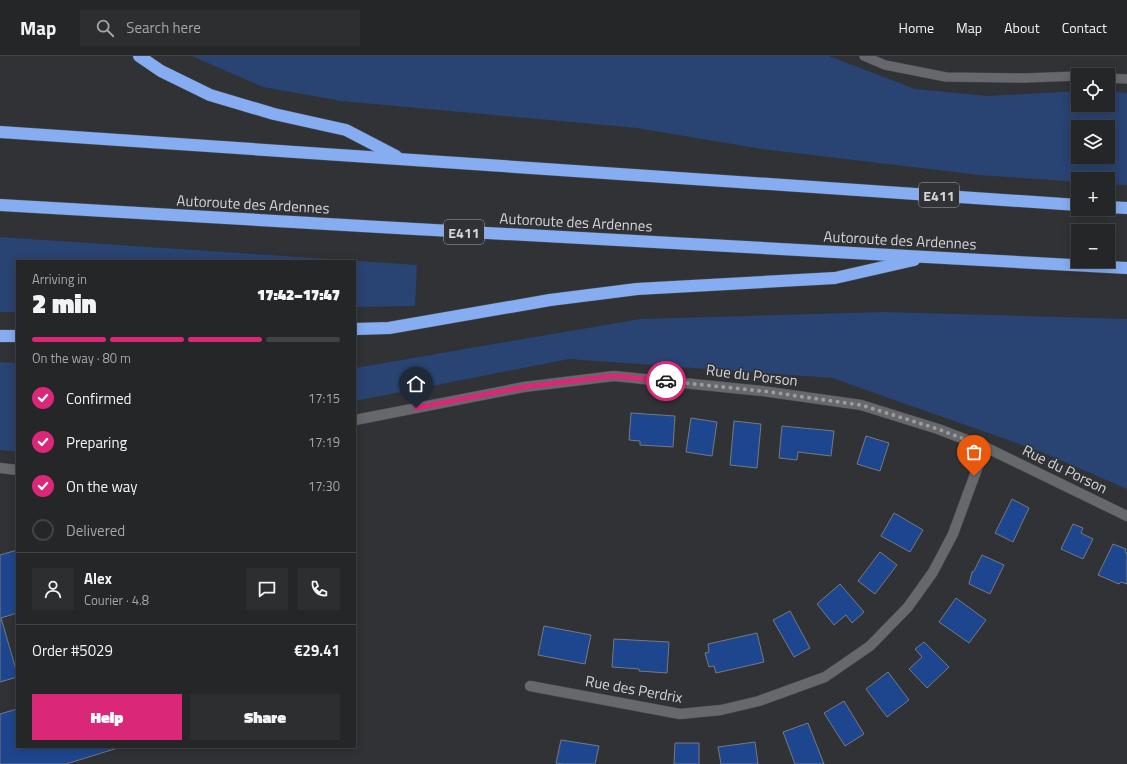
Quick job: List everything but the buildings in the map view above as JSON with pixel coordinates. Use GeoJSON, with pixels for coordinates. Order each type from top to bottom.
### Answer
{"type":"FeatureCollection","features":[{"type":"Feature","properties":{"kind":"highway"},"geometry":{"type":"LineString","coordinates":[[139,56],[161,71],[210,95],[274,114],[346,130],[400,158]]}},
{"type":"Feature","properties":{"kind":"highway","name":"E411"},"geometry":{"type":"LineString","coordinates":[[0,132],[1071,205]]}},
{"type":"Feature","properties":{"kind":"highway","name":"Autoroute des Ardennes"},"geometry":{"type":"LineString","coordinates":[[0,205],[1127,268]]}},
{"type":"Feature","properties":{"kind":"highway"},"geometry":{"type":"LineString","coordinates":[[1115,207],[1127,208]]}},
{"type":"Feature","properties":{"kind":"highway"},"geometry":{"type":"LineString","coordinates":[[356,330],[389,328],[550,300],[637,289],[835,278],[929,257]]}},
{"type":"Feature","properties":{"kind":"highway"},"geometry":{"type":"LineString","coordinates":[[0,336],[16,336]]}},
{"type":"Feature","properties":{"kind":"street","name":"Rue du Porson"},"geometry":{"type":"LineString","coordinates":[[356,420],[524,387],[614,376],[762,391],[861,405],[938,429],[985,447],[1127,516]]}},
{"type":"Feature","properties":{"kind":"street","name":"Rue des Perdrix"},"geometry":{"type":"LineString","coordinates":[[530,686],[680,714],[721,710],[759,701],[825,677],[870,646],[908,607],[933,572],[952,534],[985,447]]}},
{"type":"Feature","properties":{"kind":"street"},"geometry":{"type":"LineString","coordinates":[[0,468],[16,470]]}},
{"type":"Feature","properties":{"kind":"lane"},"geometry":{"type":"LineString","coordinates":[[864,56],[885,65],[946,77],[1025,78],[1071,76]]}},
{"type":"Feature","properties":{"kind":"lane"},"geometry":{"type":"LineString","coordinates":[[1115,78],[1127,79]]}},
{"type":"Feature","properties":{"kind":"shaded area"},"geometry":{"type":"Polygon","coordinates":[[[192,56],[829,56],[915,89],[988,96],[1071,91],[1071,112],[1115,112],[1115,92],[1127,93],[1127,185],[1115,184],[1115,172],[1071,172],[1071,182],[979,175],[762,149],[637,128],[341,101],[263,87],[192,56]]]}},
{"type":"Feature","properties":{"kind":"shaded area"},"geometry":{"type":"Polygon","coordinates":[[[0,237],[343,260],[16,260],[16,312],[0,312],[0,237]]]}},
{"type":"Feature","properties":{"kind":"shaded area"},"geometry":{"type":"Polygon","coordinates":[[[356,261],[417,265],[415,306],[356,307],[356,261]]]}},
{"type":"Feature","properties":{"kind":"shaded area"},"geometry":{"type":"Polygon","coordinates":[[[884,312],[1127,319],[1127,489],[1039,451],[832,378],[569,359],[356,401],[356,368],[640,319],[884,312]]]}},
{"type":"Feature","properties":{"kind":"shaded area"},"geometry":{"type":"Polygon","coordinates":[[[0,362],[16,363],[16,452],[0,450],[0,362]]]}},
{"type":"Feature","properties":{"kind":"way so far"},"geometry":{"type":"LineString","coordinates":[[666,381],[762,391],[861,405],[926,425],[985,447],[974,476]]}},
{"type":"Feature","properties":{"kind":"route"},"geometry":{"type":"LineString","coordinates":[[416,408],[524,387],[614,376],[666,381]]}}]}
